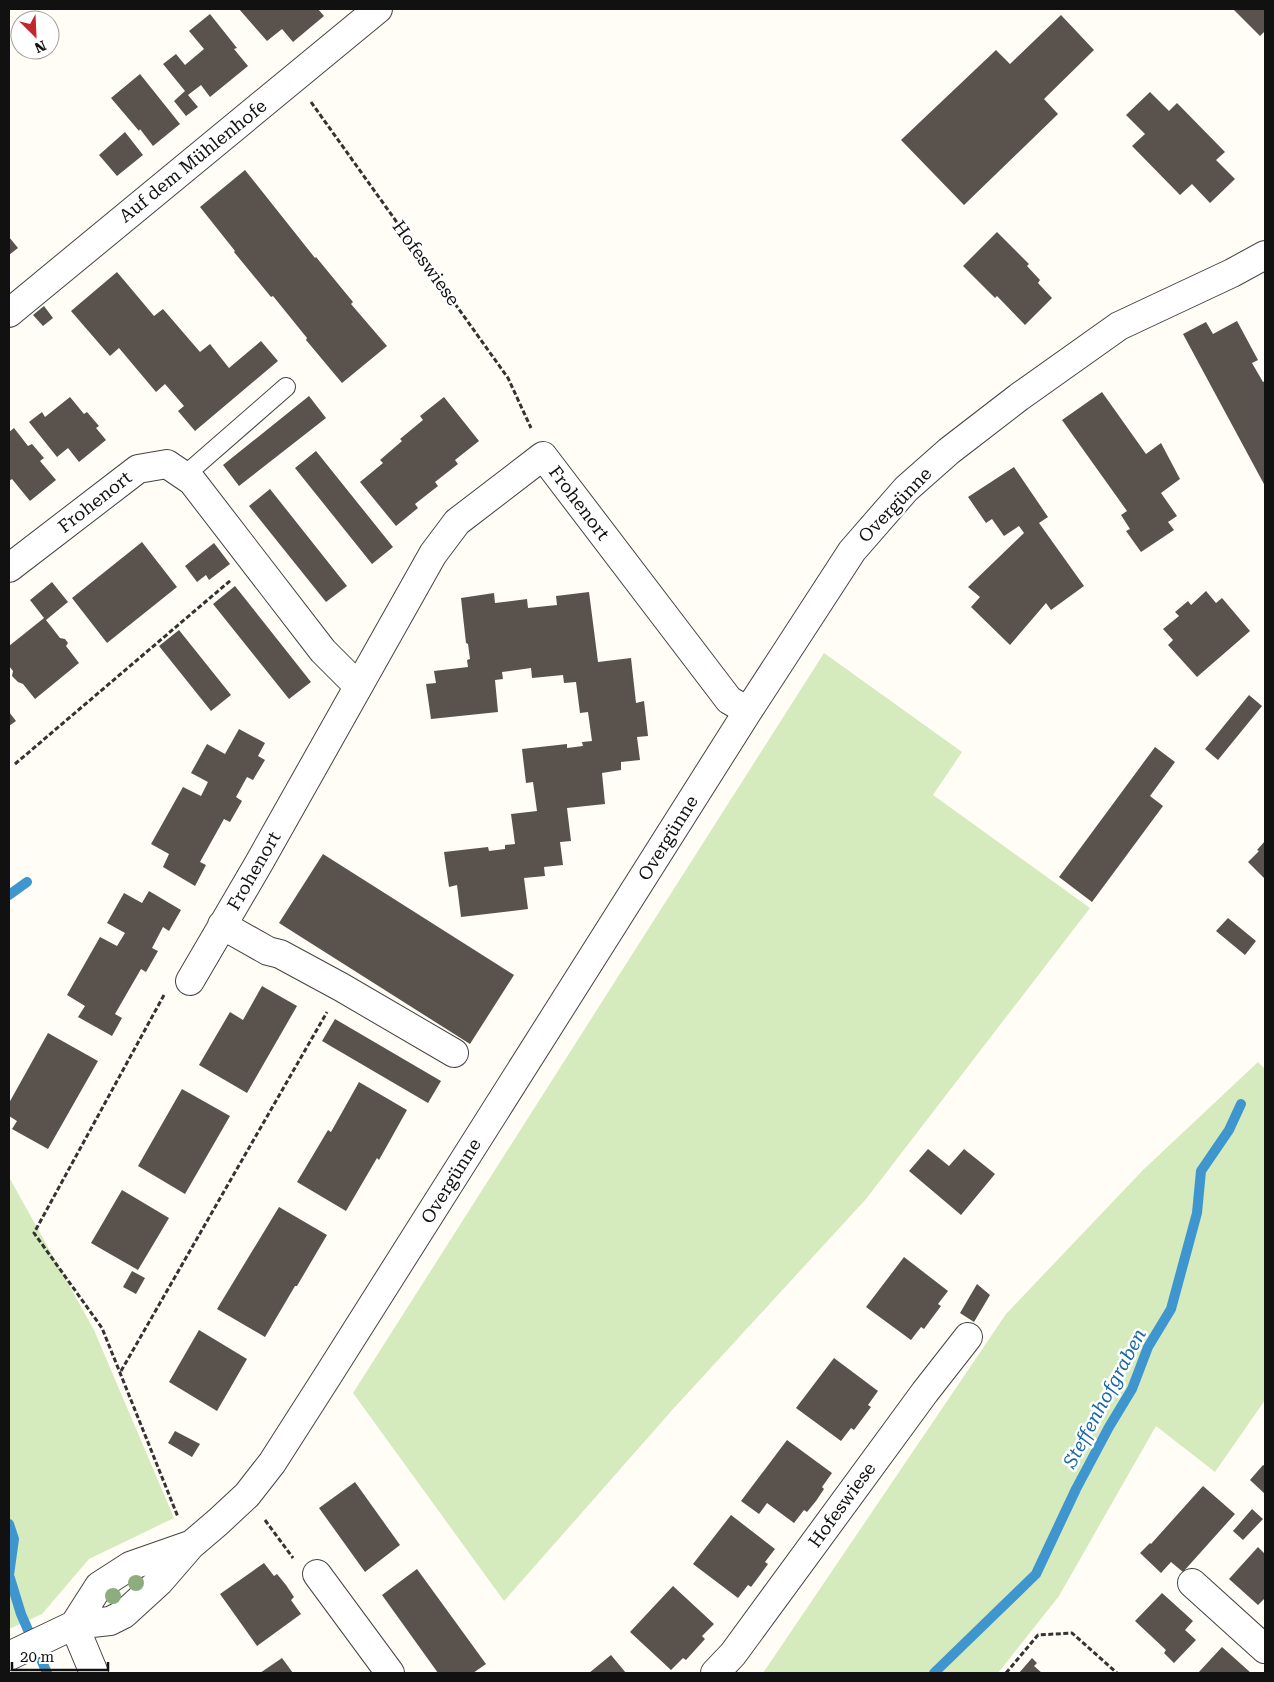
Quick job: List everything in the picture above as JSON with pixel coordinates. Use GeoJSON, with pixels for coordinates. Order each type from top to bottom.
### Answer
{"type":"FeatureCollection","features":[{"type":"Feature","properties":{"kind":"street","name":"Auf dem Mühlenhofe"},"geometry":{"type":"LineString","coordinates":[[9,313],[378,9]]}},
{"type":"Feature","properties":{"kind":"street","name":"Overgünne"},"geometry":{"type":"LineString","coordinates":[[12,1655],[74,1625],[110,1622],[124,1614],[159,1582],[191,1544],[247,1495],[272,1463],[748,711],[852,551],[913,482],[949,451],[1019,397],[1119,326],[1232,273],[1265,255]]}},
{"type":"Feature","properties":{"kind":"street","name":"Frohenort"},"geometry":{"type":"LineString","coordinates":[[190,981],[434,554],[456,522],[543,456],[729,700],[748,711]]}},
{"type":"Feature","properties":{"kind":"street","name":"Frohenort"},"geometry":{"type":"LineString","coordinates":[[9,568],[138,469],[167,464],[192,481],[323,651],[358,686]]}},
{"type":"Feature","properties":{"kind":"street","name":"Frohenort"},"geometry":{"type":"LineString","coordinates":[[222,925],[268,952],[280,954],[341,987],[454,1053]]}},
{"type":"Feature","properties":{"kind":"street","name":"Hofeswiese"},"geometry":{"type":"LineString","coordinates":[[715,1673],[733,1654],[968,1336]]}},
{"type":"Feature","properties":{"kind":"street","name":"Overgünne"},"geometry":{"type":"LineString","coordinates":[[74,1625],[98,1586],[130,1566],[191,1544]]}},
{"type":"Feature","properties":{"kind":"street"},"geometry":{"type":"LineString","coordinates":[[316,1574],[390,1673]]}},
{"type":"Feature","properties":{"kind":"street"},"geometry":{"type":"LineString","coordinates":[[1192,1583],[1265,1649]]}},
{"type":"Feature","properties":{"kind":"street"},"geometry":{"type":"LineString","coordinates":[[74,1625],[94,1673]]}},
{"type":"Feature","properties":{"kind":"lane"},"geometry":{"type":"LineString","coordinates":[[184,476],[286,387]]}},
{"type":"Feature","properties":{"kind":"path","name":"Hofeswiese"},"geometry":{"type":"LineString","coordinates":[[294,78],[508,378],[543,456]]}},
{"type":"Feature","properties":{"kind":"path"},"geometry":{"type":"LineString","coordinates":[[15,764],[252,561]]}},
{"type":"Feature","properties":{"kind":"path"},"geometry":{"type":"LineString","coordinates":[[190,981],[171,983],[34,1233],[102,1328],[191,1544]]}},
{"type":"Feature","properties":{"kind":"path"},"geometry":{"type":"LineString","coordinates":[[121,1372],[341,987]]}},
{"type":"Feature","properties":{"kind":"path"},"geometry":{"type":"LineString","coordinates":[[247,1495],[302,1570],[316,1574]]}},
{"type":"Feature","properties":{"kind":"path"},"geometry":{"type":"LineString","coordinates":[[1006,1673],[1038,1635],[1072,1632],[1117,1673]]}},
{"type":"Feature","properties":{"kind":"green space"},"geometry":{"type":"Polygon","coordinates":[[[824,653],[962,752],[933,795],[1090,908],[866,1199],[674,1408],[504,1601],[353,1393],[824,653]]]}},
{"type":"Feature","properties":{"kind":"green space"},"geometry":{"type":"Polygon","coordinates":[[[1258,1062],[1265,1069],[1265,1400],[1215,1472],[1156,1426],[1059,1596],[998,1673],[763,1673],[1006,1314],[1143,1170],[1258,1062]]]}},
{"type":"Feature","properties":{"kind":"green space"},"geometry":{"type":"Polygon","coordinates":[[[9,1177],[94,1330],[174,1518],[89,1559],[42,1614],[9,1629],[9,1177]]]}},
{"type":"Feature","properties":{"kind":"building"},"geometry":{"type":"Polygon","coordinates":[[[239,9],[318,9],[324,16],[293,42],[282,29],[267,41],[239,9]]]}},
{"type":"Feature","properties":{"kind":"building"},"geometry":{"type":"Polygon","coordinates":[[[1233,9],[1265,9],[1265,31],[1260,36],[1233,9]]]}},
{"type":"Feature","properties":{"kind":"building"},"geometry":{"type":"Polygon","coordinates":[[[210,14],[237,48],[234,49],[248,66],[210,97],[201,85],[188,95],[198,107],[186,116],[174,101],[185,91],[163,64],[176,54],[185,65],[204,49],[189,31],[210,14]]]}},
{"type":"Feature","properties":{"kind":"building"},"geometry":{"type":"Polygon","coordinates":[[[1061,15],[1094,50],[1044,99],[1058,114],[964,205],[901,140],[996,50],[1010,64],[1061,15]]]}},
{"type":"Feature","properties":{"kind":"building"},"geometry":{"type":"Polygon","coordinates":[[[140,74],[180,124],[153,146],[111,98],[140,74]]]}},
{"type":"Feature","properties":{"kind":"building"},"geometry":{"type":"Polygon","coordinates":[[[1150,92],[1169,111],[1177,103],[1225,152],[1216,160],[1235,179],[1210,203],[1192,184],[1180,195],[1132,146],[1145,134],[1126,115],[1150,92]]]}},
{"type":"Feature","properties":{"kind":"building"},"geometry":{"type":"Polygon","coordinates":[[[125,132],[143,155],[117,176],[99,155],[125,132]]]}},
{"type":"Feature","properties":{"kind":"building"},"geometry":{"type":"Polygon","coordinates":[[[245,170],[315,258],[353,302],[351,304],[387,346],[342,383],[273,296],[271,297],[234,252],[200,207],[245,170]]]}},
{"type":"Feature","properties":{"kind":"building"},"geometry":{"type":"Polygon","coordinates":[[[997,232],[1029,264],[1027,266],[1040,280],[1038,283],[1052,298],[1025,325],[997,296],[995,298],[963,266],[997,232]]]}},
{"type":"Feature","properties":{"kind":"building"},"geometry":{"type":"Polygon","coordinates":[[[9,237],[18,248],[9,255],[9,237]]]}},
{"type":"Feature","properties":{"kind":"building"},"geometry":{"type":"Polygon","coordinates":[[[117,272],[154,316],[163,309],[200,352],[210,344],[229,368],[261,341],[278,361],[195,431],[178,411],[184,406],[165,384],[156,392],[119,348],[110,356],[71,311],[117,272]]]}},
{"type":"Feature","properties":{"kind":"building"},"geometry":{"type":"Polygon","coordinates":[[[44,306],[53,318],[43,326],[33,315],[44,306]]]}},
{"type":"Feature","properties":{"kind":"building"},"geometry":{"type":"Polygon","coordinates":[[[1237,321],[1258,360],[1252,363],[1263,382],[1265,381],[1265,486],[1183,334],[1206,322],[1213,334],[1237,321]]]}},
{"type":"Feature","properties":{"kind":"building"},"geometry":{"type":"Polygon","coordinates":[[[1102,392],[1146,454],[1161,443],[1180,479],[1161,493],[1177,516],[1168,522],[1174,530],[1141,552],[1126,531],[1130,529],[1121,515],[1127,511],[1062,420],[1102,392]]]}},
{"type":"Feature","properties":{"kind":"building"},"geometry":{"type":"Polygon","coordinates":[[[309,396],[326,418],[239,486],[223,465],[309,396]]]}},
{"type":"Feature","properties":{"kind":"building"},"geometry":{"type":"Polygon","coordinates":[[[70,397],[84,414],[87,412],[99,426],[96,428],[106,440],[79,462],[68,448],[57,457],[29,422],[42,412],[45,417],[70,397]]]}},
{"type":"Feature","properties":{"kind":"building"},"geometry":{"type":"Polygon","coordinates":[[[444,397],[479,441],[455,460],[458,464],[435,482],[438,486],[415,504],[418,508],[396,526],[360,482],[383,463],[380,460],[402,441],[400,439],[423,420],[420,416],[444,397]]]}},
{"type":"Feature","properties":{"kind":"building"},"geometry":{"type":"Polygon","coordinates":[[[14,428],[28,446],[32,444],[44,458],[40,461],[56,480],[30,501],[12,479],[9,481],[9,432],[14,428]]]}},
{"type":"Feature","properties":{"kind":"building"},"geometry":{"type":"Polygon","coordinates":[[[316,451],[393,547],[372,564],[295,468],[316,451]]]}},
{"type":"Feature","properties":{"kind":"building"},"geometry":{"type":"Polygon","coordinates":[[[1014,467],[1048,517],[1039,523],[1084,586],[1051,610],[1046,603],[1010,645],[971,607],[980,597],[968,587],[1024,533],[1019,526],[1004,536],[992,519],[986,523],[968,497],[1014,467]]]}},
{"type":"Feature","properties":{"kind":"building"},"geometry":{"type":"Polygon","coordinates":[[[270,489],[347,586],[326,602],[249,506],[270,489]]]}},
{"type":"Feature","properties":{"kind":"building"},"geometry":{"type":"Polygon","coordinates":[[[142,542],[177,587],[107,643],[72,598],[142,542]]]}},
{"type":"Feature","properties":{"kind":"building"},"geometry":{"type":"Polygon","coordinates":[[[214,543],[230,564],[209,580],[206,575],[197,582],[185,566],[214,543]]]}},
{"type":"Feature","properties":{"kind":"building"},"geometry":{"type":"Polygon","coordinates":[[[52,582],[68,602],[46,620],[60,638],[65,639],[68,643],[66,646],[79,663],[35,699],[23,684],[12,676],[13,671],[9,666],[9,646],[44,618],[30,600],[52,582]]]}},
{"type":"Feature","properties":{"kind":"building"},"geometry":{"type":"Polygon","coordinates":[[[235,586],[311,682],[289,699],[213,604],[235,586]]]}},
{"type":"Feature","properties":{"kind":"building"},"geometry":{"type":"Polygon","coordinates":[[[1206,591],[1216,603],[1222,598],[1250,631],[1197,677],[1168,645],[1173,640],[1163,629],[1179,616],[1175,612],[1188,601],[1191,605],[1206,591]]]}},
{"type":"Feature","properties":{"kind":"building"},"geometry":{"type":"Polygon","coordinates":[[[589,592],[598,662],[631,658],[636,703],[644,701],[648,736],[637,737],[640,760],[621,762],[621,770],[602,773],[605,804],[567,808],[571,841],[560,842],[563,865],[544,867],[545,876],[524,878],[528,909],[461,917],[457,885],[449,887],[444,852],[488,847],[489,851],[505,849],[505,845],[515,844],[511,814],[537,811],[533,782],[526,783],[522,749],[567,744],[567,748],[583,746],[582,742],[592,741],[588,712],[580,713],[576,682],[564,683],[563,675],[532,678],[531,668],[502,672],[503,679],[495,680],[498,712],[431,719],[426,684],[436,683],[434,671],[468,667],[467,660],[470,659],[468,644],[466,643],[461,598],[494,593],[495,603],[527,599],[528,608],[557,605],[556,596],[589,592]]]}},
{"type":"Feature","properties":{"kind":"building"},"geometry":{"type":"Polygon","coordinates":[[[179,630],[231,695],[211,711],[159,646],[179,630]]]}},
{"type":"Feature","properties":{"kind":"building"},"geometry":{"type":"Polygon","coordinates":[[[1249,695],[1262,706],[1218,760],[1205,749],[1249,695]]]}},
{"type":"Feature","properties":{"kind":"building"},"geometry":{"type":"Polygon","coordinates":[[[9,712],[16,721],[9,726],[9,712]]]}},
{"type":"Feature","properties":{"kind":"building"},"geometry":{"type":"Polygon","coordinates":[[[239,729],[265,743],[258,756],[265,760],[253,780],[247,777],[236,797],[242,801],[230,822],[224,819],[200,862],[206,865],[195,886],[163,867],[169,854],[151,844],[183,787],[201,796],[208,782],[191,773],[207,744],[225,754],[239,729]]]}},
{"type":"Feature","properties":{"kind":"building"},"geometry":{"type":"Polygon","coordinates":[[[1155,747],[1175,762],[1150,796],[1163,806],[1092,902],[1059,877],[1155,747]]]}},
{"type":"Feature","properties":{"kind":"building"},"geometry":{"type":"Polygon","coordinates":[[[1265,841],[1265,879],[1248,862],[1259,851],[1257,850],[1265,841]]]}},
{"type":"Feature","properties":{"kind":"building"},"geometry":{"type":"Polygon","coordinates":[[[323,854],[514,975],[470,1044],[279,923],[323,854]]]}},
{"type":"Feature","properties":{"kind":"building"},"geometry":{"type":"Polygon","coordinates":[[[149,891],[181,910],[169,931],[163,927],[152,948],[158,951],[146,972],[141,969],[115,1014],[122,1018],[112,1036],[78,1017],[85,1006],[67,995],[100,937],[117,946],[125,933],[107,923],[124,893],[142,903],[149,891]]]}},
{"type":"Feature","properties":{"kind":"building"},"geometry":{"type":"Polygon","coordinates":[[[1228,918],[1256,941],[1245,955],[1216,931],[1228,918]]]}},
{"type":"Feature","properties":{"kind":"building"},"geometry":{"type":"Polygon","coordinates":[[[262,986],[297,1006],[247,1093],[199,1065],[230,1012],[243,1020],[262,986]]]}},
{"type":"Feature","properties":{"kind":"building"},"geometry":{"type":"Polygon","coordinates":[[[335,1019],[441,1081],[428,1103],[322,1041],[335,1019]]]}},
{"type":"Feature","properties":{"kind":"building"},"geometry":{"type":"Polygon","coordinates":[[[48,1033],[98,1061],[48,1149],[12,1129],[17,1121],[9,1116],[9,1103],[48,1033]]]}},
{"type":"Feature","properties":{"kind":"building"},"geometry":{"type":"Polygon","coordinates":[[[359,1082],[407,1110],[379,1160],[377,1158],[346,1211],[297,1182],[328,1130],[331,1132],[359,1082]]]}},
{"type":"Feature","properties":{"kind":"building"},"geometry":{"type":"Polygon","coordinates":[[[182,1089],[230,1116],[185,1194],[138,1166],[182,1089]]]}},
{"type":"Feature","properties":{"kind":"building"},"geometry":{"type":"Polygon","coordinates":[[[928,1149],[949,1166],[964,1149],[995,1174],[961,1215],[909,1171],[928,1149]]]}},
{"type":"Feature","properties":{"kind":"building"},"geometry":{"type":"Polygon","coordinates":[[[122,1190],[169,1218],[138,1270],[91,1243],[122,1190]]]}},
{"type":"Feature","properties":{"kind":"building"},"geometry":{"type":"Polygon","coordinates":[[[279,1207],[327,1235],[265,1337],[217,1309],[279,1207]]]}},
{"type":"Feature","properties":{"kind":"building"},"geometry":{"type":"Polygon","coordinates":[[[904,1257],[948,1291],[938,1304],[941,1306],[924,1329],[921,1327],[911,1340],[866,1307],[904,1257]]]}},
{"type":"Feature","properties":{"kind":"building"},"geometry":{"type":"Polygon","coordinates":[[[132,1271],[145,1278],[136,1294],[123,1287],[132,1271]]]}},
{"type":"Feature","properties":{"kind":"building"},"geometry":{"type":"Polygon","coordinates":[[[977,1284],[990,1295],[974,1322],[960,1313],[977,1284]]]}},
{"type":"Feature","properties":{"kind":"building"},"geometry":{"type":"Polygon","coordinates":[[[199,1330],[247,1359],[217,1411],[169,1382],[199,1330]]]}},
{"type":"Feature","properties":{"kind":"building"},"geometry":{"type":"Polygon","coordinates":[[[834,1358],[878,1391],[868,1405],[871,1407],[854,1430],[851,1428],[841,1441],[796,1408],[834,1358]]]}},
{"type":"Feature","properties":{"kind":"building"},"geometry":{"type":"Polygon","coordinates":[[[175,1431],[200,1444],[192,1457],[168,1443],[175,1431]]]}},
{"type":"Feature","properties":{"kind":"building"},"geometry":{"type":"Polygon","coordinates":[[[787,1440],[832,1473],[822,1487],[824,1489],[816,1501],[807,1512],[804,1510],[794,1523],[767,1503],[759,1514],[741,1501],[787,1440]]]}},
{"type":"Feature","properties":{"kind":"building"},"geometry":{"type":"Polygon","coordinates":[[[1263,1465],[1265,1466],[1265,1494],[1250,1480],[1263,1465]]]}},
{"type":"Feature","properties":{"kind":"building"},"geometry":{"type":"Polygon","coordinates":[[[355,1482],[400,1545],[365,1572],[319,1508],[355,1482]]]}},
{"type":"Feature","properties":{"kind":"building"},"geometry":{"type":"Polygon","coordinates":[[[1203,1486],[1235,1514],[1183,1572],[1171,1562],[1161,1573],[1140,1553],[1151,1544],[1203,1486]]]}},
{"type":"Feature","properties":{"kind":"building"},"geometry":{"type":"Polygon","coordinates":[[[1252,1509],[1263,1519],[1243,1540],[1233,1531],[1252,1509]]]}},
{"type":"Feature","properties":{"kind":"building"},"geometry":{"type":"Polygon","coordinates":[[[731,1515],[775,1549],[765,1562],[768,1564],[751,1587],[748,1585],[738,1598],[693,1564],[731,1515]]]}},
{"type":"Feature","properties":{"kind":"building"},"geometry":{"type":"Polygon","coordinates":[[[1258,1547],[1265,1554],[1265,1598],[1258,1605],[1229,1579],[1258,1547]]]}},
{"type":"Feature","properties":{"kind":"building"},"geometry":{"type":"Polygon","coordinates":[[[264,1563],[274,1576],[277,1574],[286,1585],[294,1597],[291,1600],[301,1614],[257,1646],[220,1594],[264,1563]]]}},
{"type":"Feature","properties":{"kind":"building"},"geometry":{"type":"Polygon","coordinates":[[[417,1569],[486,1664],[473,1673],[438,1673],[382,1595],[417,1569]]]}},
{"type":"Feature","properties":{"kind":"building"},"geometry":{"type":"Polygon","coordinates":[[[673,1586],[714,1624],[702,1636],[705,1639],[686,1660],[683,1658],[671,1670],[630,1632],[673,1586]]]}},
{"type":"Feature","properties":{"kind":"building"},"geometry":{"type":"Polygon","coordinates":[[[1162,1593],[1193,1621],[1185,1630],[1196,1640],[1174,1663],[1164,1653],[1166,1650],[1135,1621],[1162,1593]]]}},
{"type":"Feature","properties":{"kind":"building"},"geometry":{"type":"Polygon","coordinates":[[[1222,1647],[1251,1673],[1198,1673],[1222,1647]]]}},
{"type":"Feature","properties":{"kind":"building"},"geometry":{"type":"Polygon","coordinates":[[[611,1655],[626,1673],[589,1673],[611,1655]]]}},
{"type":"Feature","properties":{"kind":"building"},"geometry":{"type":"Polygon","coordinates":[[[282,1658],[293,1673],[260,1673],[282,1658]]]}},
{"type":"Feature","properties":{"kind":"building"},"geometry":{"type":"Polygon","coordinates":[[[1032,1658],[1037,1663],[1034,1666],[1042,1673],[1019,1673],[1032,1658]]]}},
{"type":"Feature","properties":{"kind":"waterway"},"geometry":{"type":"LineString","coordinates":[[9,895],[27,882]]}},
{"type":"Feature","properties":{"kind":"waterway","name":"Steffenhofgraben"},"geometry":{"type":"LineString","coordinates":[[934,1673],[1036,1574],[1076,1489],[1109,1427],[1132,1389],[1148,1347],[1171,1309],[1197,1213],[1201,1171],[1229,1130],[1241,1104]]}},
{"type":"Feature","properties":{"kind":"waterway"},"geometry":{"type":"LineString","coordinates":[[9,1524],[14,1539],[9,1575],[21,1614],[47,1673]]}}]}
